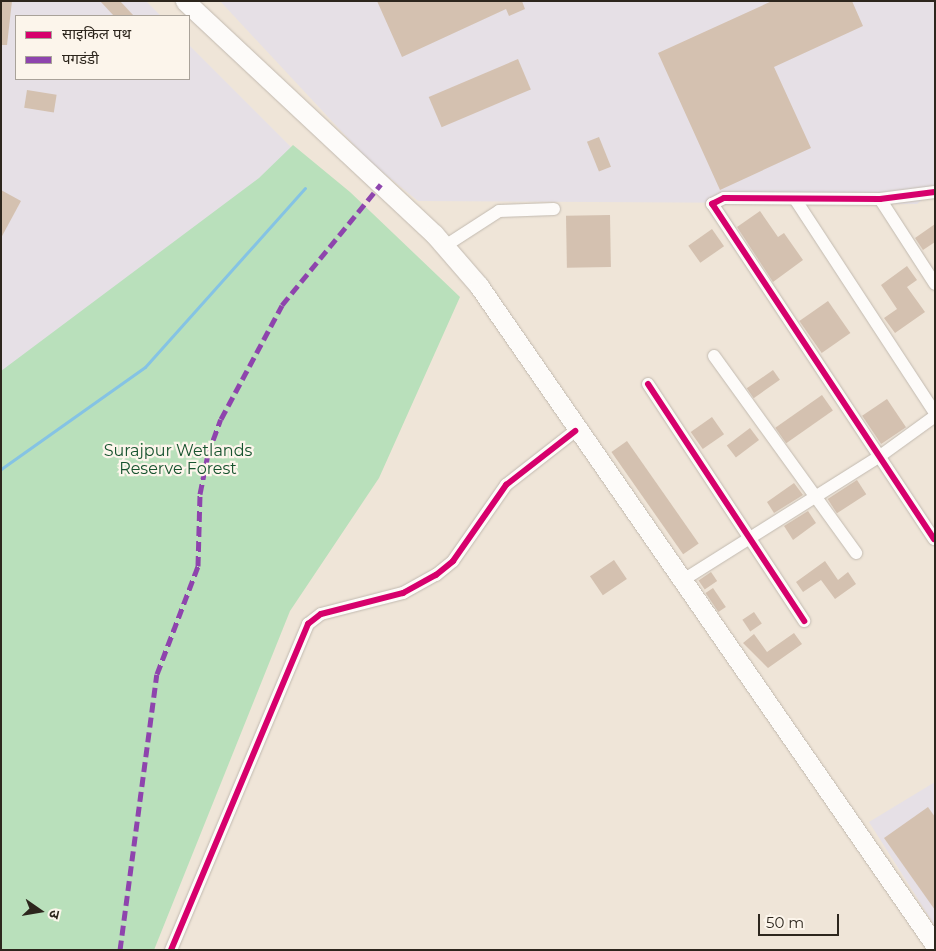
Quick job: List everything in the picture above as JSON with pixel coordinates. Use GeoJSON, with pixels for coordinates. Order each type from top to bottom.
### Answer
{"type":"FeatureCollection","features":[{"type":"Feature","properties":{"kind":"main road"},"geometry":{"type":"LineString","coordinates":[[185,1],[445,246],[478,286],[575,431],[935,945]]}},
{"type":"Feature","properties":{"kind":"street"},"geometry":{"type":"LineString","coordinates":[[934,539],[712,204],[724,198],[880,198],[935,192]]}},
{"type":"Feature","properties":{"kind":"street"},"geometry":{"type":"LineString","coordinates":[[880,198],[935,284]]}},
{"type":"Feature","properties":{"kind":"street"},"geometry":{"type":"LineString","coordinates":[[680,582],[880,456],[935,414],[795,199]]}},
{"type":"Feature","properties":{"kind":"street"},"geometry":{"type":"LineString","coordinates":[[445,246],[499,211],[554,209]]}},
{"type":"Feature","properties":{"kind":"street"},"geometry":{"type":"LineString","coordinates":[[714,356],[817,495],[856,553]]}},
{"type":"Feature","properties":{"kind":"street"},"geometry":{"type":"LineString","coordinates":[[648,384],[804,621]]}},
{"type":"Feature","properties":{"kind":"street"},"geometry":{"type":"LineString","coordinates":[[171,950],[308,624],[321,614],[404,593],[436,575],[453,561],[506,485],[575,431]]}},
{"type":"Feature","properties":{"kind":"shaded area"},"geometry":{"type":"Polygon","coordinates":[[[1,1],[146,1],[160,15],[15,15],[15,80],[190,80],[190,46],[305,161],[1,417],[1,1]]]}},
{"type":"Feature","properties":{"kind":"shaded area"},"geometry":{"type":"Polygon","coordinates":[[[220,1],[935,1],[935,190],[917,204],[418,201],[369,161],[220,1]]]}},
{"type":"Feature","properties":{"kind":"shaded area"},"geometry":{"type":"Polygon","coordinates":[[[935,782],[935,926],[869,822],[935,782]]]}},
{"type":"Feature","properties":{"kind":"green space","name":"Surajpur Wetlands Reserve Forest"},"geometry":{"type":"Polygon","coordinates":[[[293,145],[350,192],[460,297],[379,478],[290,611],[154,950],[1,950],[1,371],[259,178],[293,145]]]}},
{"type":"Feature","properties":{"kind":"building"},"geometry":{"type":"Polygon","coordinates":[[[1,1],[12,1],[7,45],[1,45],[1,1]]]}},
{"type":"Feature","properties":{"kind":"building"},"geometry":{"type":"Polygon","coordinates":[[[100,1],[120,1],[133,15],[113,15],[100,1]]]}},
{"type":"Feature","properties":{"kind":"building"},"geometry":{"type":"Polygon","coordinates":[[[377,1],[522,1],[525,9],[509,16],[506,9],[402,57],[377,1]]]}},
{"type":"Feature","properties":{"kind":"building"},"geometry":{"type":"Polygon","coordinates":[[[772,1],[852,1],[863,26],[774,67],[811,148],[720,190],[658,53],[772,1]]]}},
{"type":"Feature","properties":{"kind":"building"},"geometry":{"type":"Polygon","coordinates":[[[518,59],[531,89],[442,127],[429,97],[518,59]]]}},
{"type":"Feature","properties":{"kind":"building"},"geometry":{"type":"Polygon","coordinates":[[[27,90],[57,95],[54,112],[24,108],[27,90]]]}},
{"type":"Feature","properties":{"kind":"building"},"geometry":{"type":"Polygon","coordinates":[[[599,137],[611,167],[599,172],[587,142],[599,137]]]}},
{"type":"Feature","properties":{"kind":"building"},"geometry":{"type":"Polygon","coordinates":[[[1,190],[21,201],[1,238],[1,190]]]}},
{"type":"Feature","properties":{"kind":"building"},"geometry":{"type":"Polygon","coordinates":[[[760,211],[778,237],[784,233],[803,260],[773,282],[737,227],[760,211]]]}},
{"type":"Feature","properties":{"kind":"building"},"geometry":{"type":"Polygon","coordinates":[[[610,215],[611,267],[567,268],[566,216],[610,215]]]}},
{"type":"Feature","properties":{"kind":"building"},"geometry":{"type":"Polygon","coordinates":[[[935,224],[935,242],[923,250],[915,238],[935,224]]]}},
{"type":"Feature","properties":{"kind":"building"},"geometry":{"type":"Polygon","coordinates":[[[712,229],[724,246],[700,263],[688,246],[712,229]]]}},
{"type":"Feature","properties":{"kind":"building"},"geometry":{"type":"Polygon","coordinates":[[[907,266],[917,280],[907,287],[925,312],[895,333],[884,318],[897,309],[881,285],[907,266]]]}},
{"type":"Feature","properties":{"kind":"building"},"geometry":{"type":"Polygon","coordinates":[[[828,301],[850,333],[822,353],[799,321],[828,301]]]}},
{"type":"Feature","properties":{"kind":"building"},"geometry":{"type":"Polygon","coordinates":[[[773,370],[780,380],[754,398],[747,388],[773,370]]]}},
{"type":"Feature","properties":{"kind":"building"},"geometry":{"type":"Polygon","coordinates":[[[822,395],[833,411],[786,443],[775,428],[822,395]]]}},
{"type":"Feature","properties":{"kind":"building"},"geometry":{"type":"Polygon","coordinates":[[[887,399],[906,427],[881,444],[862,416],[887,399]]]}},
{"type":"Feature","properties":{"kind":"building"},"geometry":{"type":"Polygon","coordinates":[[[712,417],[724,434],[703,449],[691,432],[712,417]]]}},
{"type":"Feature","properties":{"kind":"building"},"geometry":{"type":"Polygon","coordinates":[[[750,428],[759,440],[736,457],[727,445],[750,428]]]}},
{"type":"Feature","properties":{"kind":"building"},"geometry":{"type":"Polygon","coordinates":[[[627,441],[699,543],[683,554],[611,452],[627,441]]]}},
{"type":"Feature","properties":{"kind":"building"},"geometry":{"type":"Polygon","coordinates":[[[857,480],[866,494],[837,513],[828,499],[857,480]]]}},
{"type":"Feature","properties":{"kind":"building"},"geometry":{"type":"Polygon","coordinates":[[[794,483],[803,495],[774,513],[767,502],[794,483]]]}},
{"type":"Feature","properties":{"kind":"building"},"geometry":{"type":"Polygon","coordinates":[[[808,511],[816,523],[793,540],[784,526],[808,511]]]}},
{"type":"Feature","properties":{"kind":"building"},"geometry":{"type":"Polygon","coordinates":[[[614,560],[627,579],[603,595],[590,576],[614,560]]]}},
{"type":"Feature","properties":{"kind":"building"},"geometry":{"type":"Polygon","coordinates":[[[825,561],[838,580],[848,572],[856,584],[835,599],[821,580],[803,592],[796,582],[825,561]]]}},
{"type":"Feature","properties":{"kind":"building"},"geometry":{"type":"Polygon","coordinates":[[[711,572],[717,581],[705,590],[699,580],[711,572]]]}},
{"type":"Feature","properties":{"kind":"building"},"geometry":{"type":"Polygon","coordinates":[[[713,588],[726,607],[718,612],[706,593],[713,588]]]}},
{"type":"Feature","properties":{"kind":"building"},"geometry":{"type":"Polygon","coordinates":[[[754,612],[762,624],[750,631],[742,620],[754,612]]]}},
{"type":"Feature","properties":{"kind":"building"},"geometry":{"type":"Polygon","coordinates":[[[794,633],[802,644],[768,668],[743,643],[754,634],[767,652],[794,633]]]}},
{"type":"Feature","properties":{"kind":"building"},"geometry":{"type":"Polygon","coordinates":[[[928,807],[935,817],[935,910],[884,838],[928,807]]]}},
{"type":"Feature","properties":{"kind":"waterway"},"geometry":{"type":"LineString","coordinates":[[1,469],[145,367],[305,188]]}},
{"type":"Feature","properties":{"kind":"marked path"},"geometry":{"type":"LineString","coordinates":[[120,950],[157,674],[198,566],[200,494],[208,454],[221,419],[282,305],[381,184]]}},
{"type":"Feature","properties":{"kind":"cycle path"},"geometry":{"type":"LineString","coordinates":[[934,539],[712,204],[724,198],[880,199],[935,192]]}},
{"type":"Feature","properties":{"kind":"cycle path"},"geometry":{"type":"LineString","coordinates":[[648,384],[804,621]]}},
{"type":"Feature","properties":{"kind":"cycle path"},"geometry":{"type":"LineString","coordinates":[[171,950],[308,624],[321,614],[403,593],[436,575],[453,561],[506,485],[575,431]]}}]}
